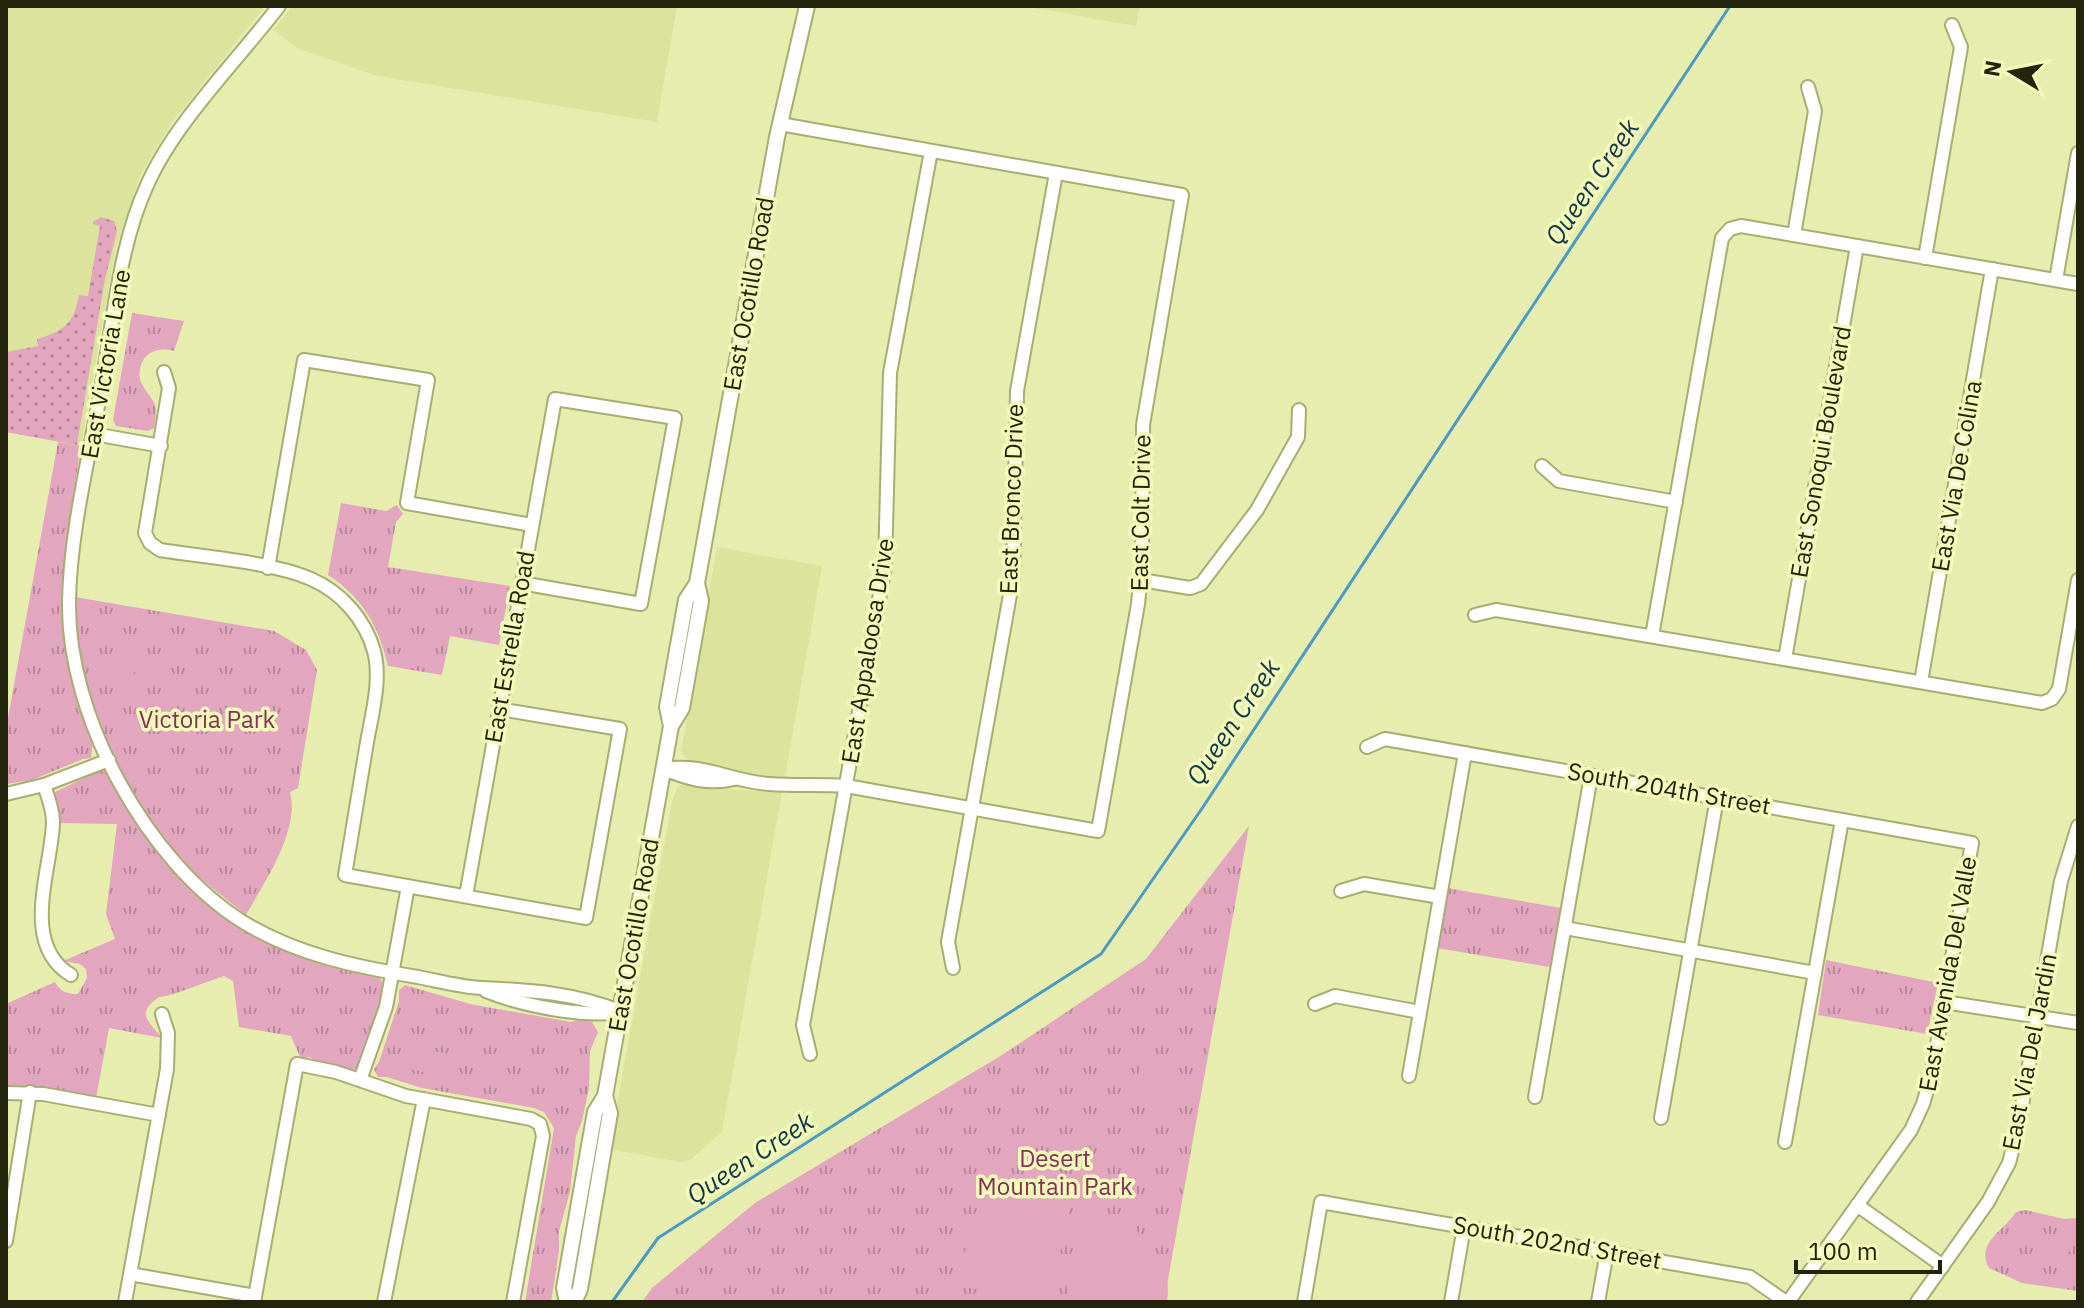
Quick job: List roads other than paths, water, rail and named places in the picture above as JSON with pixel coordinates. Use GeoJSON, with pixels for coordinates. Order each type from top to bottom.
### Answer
{"type":"FeatureCollection","features":[{"type":"Feature","properties":{"kind":"main road","name":"East Ocotillo Road"},"geometry":{"type":"LineString","coordinates":[[567,1302],[564,1288],[595,1112],[605,1096],[671,726],[682,708],[701,601],[697,583],[780,124],[807,6]]}},
{"type":"Feature","properties":{"kind":"main road","name":"East Ocotillo Road"},"geometry":{"type":"LineString","coordinates":[[574,1302],[580,1289],[610,1113],[605,1096]]}},
{"type":"Feature","properties":{"kind":"street","name":"East Victoria Lane"},"geometry":{"type":"LineString","coordinates":[[279,6],[183,126],[146,186],[135,218],[125,259],[72,560],[69,622],[81,689],[109,760],[139,816],[159,844],[198,885],[242,921],[277,940],[317,955],[393,973],[479,988],[520,1002],[599,1016],[621,1012]]}},
{"type":"Feature","properties":{"kind":"street"},"geometry":{"type":"LineString","coordinates":[[1925,258],[1961,47],[1952,25]]}},
{"type":"Feature","properties":{"kind":"street"},"geometry":{"type":"LineString","coordinates":[[1794,235],[1815,111],[1808,87]]}},
{"type":"Feature","properties":{"kind":"street"},"geometry":{"type":"LineString","coordinates":[[780,124],[1056,173]]}},
{"type":"Feature","properties":{"kind":"street","name":"East Appaloosa Drive"},"geometry":{"type":"LineString","coordinates":[[810,1054],[803,1025],[885,566],[890,373],[931,151]]}},
{"type":"Feature","properties":{"kind":"street"},"geometry":{"type":"LineString","coordinates":[[2056,280],[2078,153]]}},
{"type":"Feature","properties":{"kind":"street","name":"East Colt Drive"},"geometry":{"type":"LineString","coordinates":[[972,809],[1098,831],[1141,580],[1143,425],[1182,195],[1056,173]]}},
{"type":"Feature","properties":{"kind":"street","name":"East Bronco Drive"},"geometry":{"type":"LineString","coordinates":[[953,968],[948,942],[1013,578],[1017,391],[1056,173]]}},
{"type":"Feature","properties":{"kind":"street"},"geometry":{"type":"LineString","coordinates":[[1652,636],[1722,238],[1730,229],[1741,226],[2078,284]]}},
{"type":"Feature","properties":{"kind":"street","name":"East Sonoqui Boulevard"},"geometry":{"type":"LineString","coordinates":[[1785,659],[1857,246]]}},
{"type":"Feature","properties":{"kind":"street","name":"East Via De Colina"},"geometry":{"type":"LineString","coordinates":[[1921,682],[1992,269]]}},
{"type":"Feature","properties":{"kind":"street"},"geometry":{"type":"LineString","coordinates":[[268,568],[304,360],[428,380],[407,503],[532,525]]}},
{"type":"Feature","properties":{"kind":"street"},"geometry":{"type":"LineString","coordinates":[[164,372],[169,388],[145,533],[150,543],[160,550],[268,568],[310,579],[329,588],[364,626],[374,652],[375,694],[345,875],[586,918],[620,729],[499,709]]}},
{"type":"Feature","properties":{"kind":"street","name":"East Estrella Road"},"geometry":{"type":"LineString","coordinates":[[466,896],[521,583],[555,399],[675,418],[641,604],[521,583]]}},
{"type":"Feature","properties":{"kind":"street"},"geometry":{"type":"LineString","coordinates":[[1141,580],[1190,588],[1201,584],[1257,510],[1298,437],[1299,410]]}},
{"type":"Feature","properties":{"kind":"street"},"geometry":{"type":"LineString","coordinates":[[94,434],[161,446]]}},
{"type":"Feature","properties":{"kind":"street"},"geometry":{"type":"LineString","coordinates":[[1542,466],[1559,481],[1676,502]]}},
{"type":"Feature","properties":{"kind":"street"},"geometry":{"type":"LineString","coordinates":[[1475,615],[1496,610],[2042,703],[2052,699],[2059,689],[2078,580]]}},
{"type":"Feature","properties":{"kind":"street","name":"South 204th Street"},"geometry":{"type":"LineString","coordinates":[[1367,747],[1385,739],[1972,843]]}},
{"type":"Feature","properties":{"kind":"street"},"geometry":{"type":"LineString","coordinates":[[1409,1076],[1465,753]]}},
{"type":"Feature","properties":{"kind":"street"},"geometry":{"type":"LineString","coordinates":[[6,794],[44,785],[109,760]]}},
{"type":"Feature","properties":{"kind":"street"},"geometry":{"type":"LineString","coordinates":[[663,769],[687,766],[718,772],[734,779],[772,784],[846,786],[972,809]]}},
{"type":"Feature","properties":{"kind":"street"},"geometry":{"type":"LineString","coordinates":[[1535,1097],[1591,776]]}},
{"type":"Feature","properties":{"kind":"street"},"geometry":{"type":"LineString","coordinates":[[44,785],[53,817],[41,895],[42,919],[51,951],[60,968],[71,975]]}},
{"type":"Feature","properties":{"kind":"street"},"geometry":{"type":"LineString","coordinates":[[1661,1118],[1717,798]]}},
{"type":"Feature","properties":{"kind":"street"},"geometry":{"type":"LineString","coordinates":[[1785,1142],[1842,820]]}},
{"type":"Feature","properties":{"kind":"street","name":"East Via Del Jardin"},"geometry":{"type":"LineString","coordinates":[[1917,1302],[1988,1202],[2009,1163],[2018,1128],[2061,881],[2078,826]]}},
{"type":"Feature","properties":{"kind":"street","name":"East Avenida Del Valle"},"geometry":{"type":"LineString","coordinates":[[1787,1302],[1911,1130],[1923,1104],[1932,1073],[1972,843]]}},
{"type":"Feature","properties":{"kind":"street"},"geometry":{"type":"LineString","coordinates":[[1341,891],[1364,884],[1440,897]]}},
{"type":"Feature","properties":{"kind":"street"},"geometry":{"type":"LineString","coordinates":[[360,1080],[386,1007],[408,886]]}},
{"type":"Feature","properties":{"kind":"street"},"geometry":{"type":"LineString","coordinates":[[1565,928],[1815,973]]}},
{"type":"Feature","properties":{"kind":"street"},"geometry":{"type":"LineString","coordinates":[[1315,1004],[1335,996],[1420,1012]]}},
{"type":"Feature","properties":{"kind":"street"},"geometry":{"type":"LineString","coordinates":[[1944,1002],[2078,1023]]}},
{"type":"Feature","properties":{"kind":"street"},"geometry":{"type":"LineString","coordinates":[[125,1302],[169,1050],[162,1014]]}},
{"type":"Feature","properties":{"kind":"street"},"geometry":{"type":"LineString","coordinates":[[130,1274],[255,1299],[297,1064],[336,1072],[424,1099],[531,1119],[540,1124],[543,1136],[513,1302]]}},
{"type":"Feature","properties":{"kind":"street"},"geometry":{"type":"LineString","coordinates":[[6,1093],[30,1092],[159,1115]]}},
{"type":"Feature","properties":{"kind":"street"},"geometry":{"type":"LineString","coordinates":[[6,1241],[30,1092]]}},
{"type":"Feature","properties":{"kind":"street"},"geometry":{"type":"LineString","coordinates":[[384,1302],[424,1099]]}},
{"type":"Feature","properties":{"kind":"street","name":"South 202nd Street"},"geometry":{"type":"LineString","coordinates":[[1304,1302],[1321,1202],[1750,1277],[1787,1302]]}},
{"type":"Feature","properties":{"kind":"street"},"geometry":{"type":"LineString","coordinates":[[1857,1205],[1943,1266]]}},
{"type":"Feature","properties":{"kind":"street"},"geometry":{"type":"LineString","coordinates":[[1451,1302],[1464,1227]]}},
{"type":"Feature","properties":{"kind":"street"},"geometry":{"type":"LineString","coordinates":[[1598,1302],[1607,1252]]}},
{"type":"Feature","properties":{"kind":"waterway","name":"Queen Creek"},"geometry":{"type":"LineString","coordinates":[[612,1302],[658,1238],[1101,954],[1203,807],[1730,6]]}},
{"type":"Feature","properties":{"kind":"park label","name":"Victoria Park"},"geometry":{"type":"Point","coordinates":[207,720]}},
{"type":"Feature","properties":{"kind":"park label","name":"Desert Mountain Park"},"geometry":{"type":"Point","coordinates":[1055,1173]}}]}
